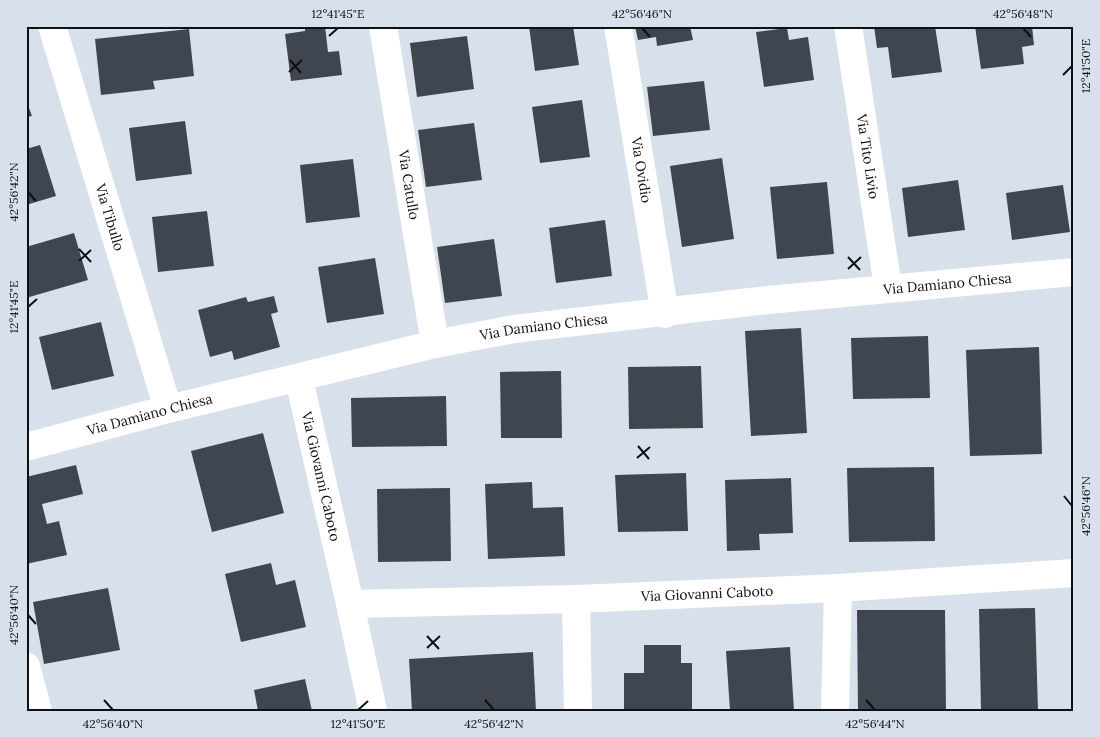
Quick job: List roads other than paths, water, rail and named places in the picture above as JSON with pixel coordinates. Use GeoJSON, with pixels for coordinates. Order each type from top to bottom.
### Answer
{"type":"FeatureCollection","features":[{"type":"Feature","properties":{"kind":"street","name":"Via Tibullo"},"geometry":{"type":"LineString","coordinates":[[52,26],[168,409]]}},
{"type":"Feature","properties":{"kind":"street","name":"Via Catullo"},"geometry":{"type":"LineString","coordinates":[[383,26],[435,344]]}},
{"type":"Feature","properties":{"kind":"street","name":"Via Ovidio"},"geometry":{"type":"LineString","coordinates":[[618,26],[665,314]]}},
{"type":"Feature","properties":{"kind":"street","name":"Via Tito Livio"},"geometry":{"type":"LineString","coordinates":[[848,26],[888,288]]}},
{"type":"Feature","properties":{"kind":"street","name":"Via Damiano Chiesa"},"geometry":{"type":"LineString","coordinates":[[26,447],[168,409],[299,379],[435,344],[514,329],[665,314],[888,288],[1074,272]]}},
{"type":"Feature","properties":{"kind":"street","name":"Via Giovanni Caboto"},"geometry":{"type":"LineString","coordinates":[[299,379],[373,711]]}},
{"type":"Feature","properties":{"kind":"street","name":"Via Giovanni Caboto"},"geometry":{"type":"LineString","coordinates":[[350,604],[576,599],[838,588],[1074,573]]}},
{"type":"Feature","properties":{"kind":"street"},"geometry":{"type":"LineString","coordinates":[[835,711],[838,588]]}},
{"type":"Feature","properties":{"kind":"street"},"geometry":{"type":"LineString","coordinates":[[576,599],[578,711]]}},
{"type":"Feature","properties":{"kind":"street"},"geometry":{"type":"LineString","coordinates":[[26,666],[38,711]]}}]}
